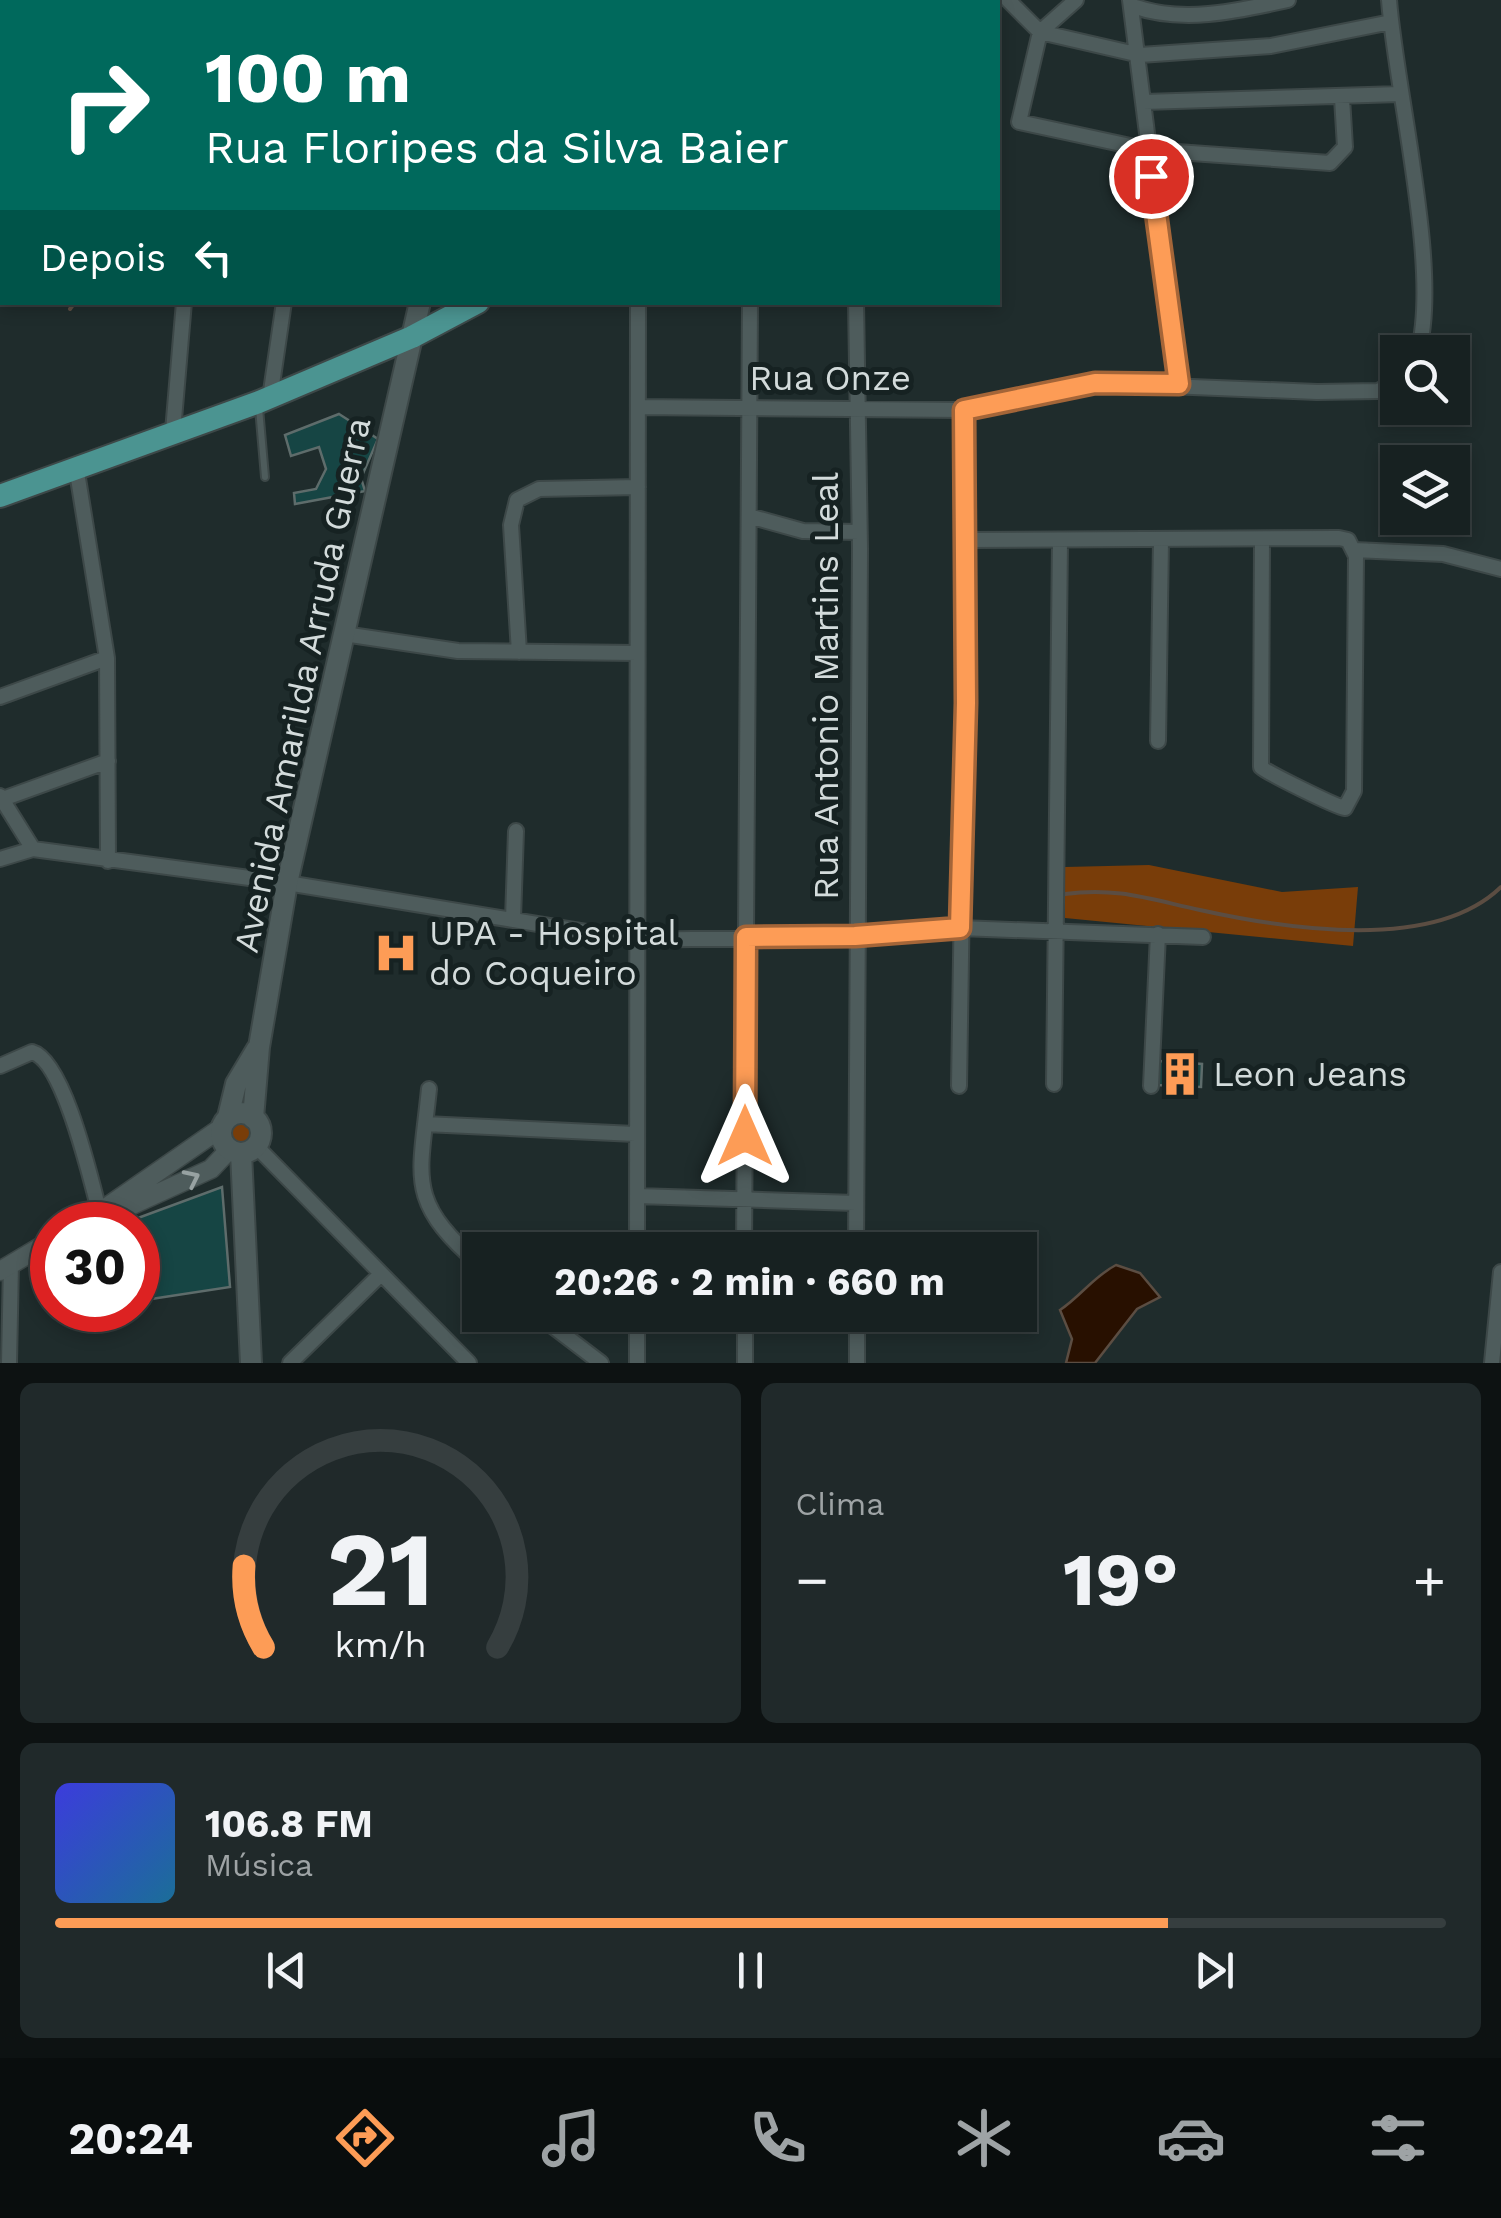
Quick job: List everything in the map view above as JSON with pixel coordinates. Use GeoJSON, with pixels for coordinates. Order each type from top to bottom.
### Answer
{"type":"FeatureCollection","features":[{"type":"Feature","properties":{"kind":"main road","name":"Avenida Amarilda Arruda Guerra"},"geometry":{"type":"LineString","coordinates":[[258,1047],[287,884],[419,305]]}},
{"type":"Feature","properties":{"kind":"main road"},"geometry":{"type":"LineString","coordinates":[[0,496],[264,400],[412,337],[472,305]]}},
{"type":"Feature","properties":{"kind":"main road"},"geometry":{"type":"LineString","coordinates":[[242,1150],[261,1135],[254,1118],[258,1047]]}},
{"type":"Feature","properties":{"kind":"main road"},"geometry":{"type":"LineString","coordinates":[[242,1150],[222,1140],[236,1084],[258,1047]]}},
{"type":"Feature","properties":{"kind":"main road"},"geometry":{"type":"LineString","coordinates":[[225,1123],[241,1113],[254,1118]]}},
{"type":"Feature","properties":{"kind":"main road"},"geometry":{"type":"LineString","coordinates":[[242,1150],[254,1360]]}},
{"type":"Feature","properties":{"kind":"street"},"geometry":{"type":"LineString","coordinates":[[1008,0],[1040,32],[1140,55],[1271,46],[1391,22]]}},
{"type":"Feature","properties":{"kind":"street"},"geometry":{"type":"LineString","coordinates":[[1076,0],[1040,32],[1019,122],[1149,150],[1330,163],[1345,148],[1342,98]]}},
{"type":"Feature","properties":{"kind":"street"},"geometry":{"type":"LineString","coordinates":[[1131,3],[1157,15],[1180,16],[1288,0]]}},
{"type":"Feature","properties":{"kind":"street"},"geometry":{"type":"LineString","coordinates":[[1389,0],[1419,239],[1419,335]]}},
{"type":"Feature","properties":{"kind":"street"},"geometry":{"type":"LineString","coordinates":[[1131,3],[1179,384]]}},
{"type":"Feature","properties":{"kind":"street"},"geometry":{"type":"LineString","coordinates":[[1144,102],[1400,94]]}},
{"type":"Feature","properties":{"kind":"street"},"geometry":{"type":"LineString","coordinates":[[174,431],[184,305]]}},
{"type":"Feature","properties":{"kind":"street"},"geometry":{"type":"LineString","coordinates":[[264,400],[283,305]]}},
{"type":"Feature","properties":{"kind":"street"},"geometry":{"type":"LineString","coordinates":[[637,1232],[638,305]]}},
{"type":"Feature","properties":{"kind":"street"},"geometry":{"type":"LineString","coordinates":[[744,1232],[750,305]]}},
{"type":"Feature","properties":{"kind":"street","name":"Rua Antonio Martins Leal"},"geometry":{"type":"LineString","coordinates":[[856,305],[859,532],[856,1232]]}},
{"type":"Feature","properties":{"kind":"street","name":"Rua Onze"},"geometry":{"type":"LineString","coordinates":[[638,407],[964,410],[1095,383],[1318,392],[1380,390]]}},
{"type":"Feature","properties":{"kind":"street"},"geometry":{"type":"LineString","coordinates":[[958,1086],[964,410]]}},
{"type":"Feature","properties":{"kind":"street"},"geometry":{"type":"LineString","coordinates":[[76,466],[107,658],[108,861]]}},
{"type":"Feature","properties":{"kind":"street"},"geometry":{"type":"LineString","coordinates":[[520,652],[511,525],[516,500],[539,489],[638,486]]}},
{"type":"Feature","properties":{"kind":"street"},"geometry":{"type":"LineString","coordinates":[[750,516],[803,531],[859,532]]}},
{"type":"Feature","properties":{"kind":"street"},"geometry":{"type":"LineString","coordinates":[[965,540],[1262,539],[1443,554],[1501,569]]}},
{"type":"Feature","properties":{"kind":"street"},"geometry":{"type":"LineString","coordinates":[[1262,539],[1260,758],[1271,777],[1301,785],[1332,806],[1344,808],[1354,792],[1357,691],[1351,545]]}},
{"type":"Feature","properties":{"kind":"street"},"geometry":{"type":"LineString","coordinates":[[1158,742],[1160,540]]}},
{"type":"Feature","properties":{"kind":"street"},"geometry":{"type":"LineString","coordinates":[[1054,1084],[1060,542]]}},
{"type":"Feature","properties":{"kind":"street"},"geometry":{"type":"LineString","coordinates":[[344,634],[430,649],[637,653]]}},
{"type":"Feature","properties":{"kind":"street"},"geometry":{"type":"LineString","coordinates":[[0,696],[107,658]]}},
{"type":"Feature","properties":{"kind":"street"},"geometry":{"type":"LineString","coordinates":[[33,850],[1,798],[108,761]]}},
{"type":"Feature","properties":{"kind":"street"},"geometry":{"type":"LineString","coordinates":[[513,919],[516,831]]}},
{"type":"Feature","properties":{"kind":"street"},"geometry":{"type":"LineString","coordinates":[[0,858],[33,850],[287,884],[635,940],[855,936],[960,928],[1203,937]]}},
{"type":"Feature","properties":{"kind":"street"},"geometry":{"type":"LineString","coordinates":[[1151,1086],[1158,934]]}},
{"type":"Feature","properties":{"kind":"street"},"geometry":{"type":"LineString","coordinates":[[0,1066],[32,1052],[46,1060],[68,1109],[87,1202]]}},
{"type":"Feature","properties":{"kind":"street"},"geometry":{"type":"LineString","coordinates":[[429,1089],[420,1177],[423,1199],[462,1249]]}},
{"type":"Feature","properties":{"kind":"street"},"geometry":{"type":"LineString","coordinates":[[116,1202],[225,1123]]}},
{"type":"Feature","properties":{"kind":"street"},"geometry":{"type":"LineString","coordinates":[[425,1124],[635,1134]]}},
{"type":"Feature","properties":{"kind":"street"},"geometry":{"type":"LineString","coordinates":[[133,1202],[242,1150],[381,1274],[469,1363]]}},
{"type":"Feature","properties":{"kind":"street"},"geometry":{"type":"LineString","coordinates":[[637,1196],[856,1203]]}},
{"type":"Feature","properties":{"kind":"street"},"geometry":{"type":"LineString","coordinates":[[9,1363],[6,1268],[30,1253]]}},
{"type":"Feature","properties":{"kind":"street"},"geometry":{"type":"LineString","coordinates":[[1492,1363],[1501,1272]]}},
{"type":"Feature","properties":{"kind":"street"},"geometry":{"type":"LineString","coordinates":[[290,1363],[381,1274]]}},
{"type":"Feature","properties":{"kind":"street"},"geometry":{"type":"LineString","coordinates":[[561,1332],[602,1363]]}},
{"type":"Feature","properties":{"kind":"street"},"geometry":{"type":"LineString","coordinates":[[637,1332],[637,1363]]}},
{"type":"Feature","properties":{"kind":"street"},"geometry":{"type":"LineString","coordinates":[[745,1332],[745,1363]]}},
{"type":"Feature","properties":{"kind":"street"},"geometry":{"type":"LineString","coordinates":[[857,1332],[857,1363]]}},
{"type":"Feature","properties":{"kind":"lane"},"geometry":{"type":"LineString","coordinates":[[264,400],[264,476]]}},
{"type":"Feature","properties":{"kind":"shaded area"},"geometry":{"type":"Polygon","coordinates":[[[1149,865],[1282,892],[1358,887],[1353,946],[1065,918],[1065,867],[1149,865]]]}},
{"type":"Feature","properties":{"kind":"shaded area"},"geometry":{"type":"Polygon","coordinates":[[[240,1118],[250,1122],[254,1132],[250,1142],[240,1146],[230,1142],[226,1132],[230,1122],[240,1118]]]}},
{"type":"Feature","properties":{"kind":"shaded area"},"geometry":{"type":"Polygon","coordinates":[[[1116,1265],[1140,1273],[1160,1297],[1137,1309],[1095,1363],[1066,1363],[1072,1339],[1060,1310],[1116,1265]]]}},
{"type":"Feature","properties":{"kind":"building"},"geometry":{"type":"Polygon","coordinates":[[[339,414],[378,439],[361,478],[365,491],[295,504],[294,493],[316,489],[326,469],[319,447],[291,456],[285,435],[339,414]]]}},
{"type":"Feature","properties":{"kind":"building","name":"Leon Jeans"},"geometry":{"type":"Polygon","coordinates":[[[1159,1061],[1202,1064],[1201,1087],[1157,1085],[1159,1061]]]}},
{"type":"Feature","properties":{"kind":"building"},"geometry":{"type":"Polygon","coordinates":[[[222,1187],[230,1287],[160,1298],[160,1210],[222,1187]]]}},
{"type":"Feature","properties":{"kind":"waterway"},"geometry":{"type":"LineString","coordinates":[[70,309],[73,305]]}},
{"type":"Feature","properties":{"kind":"waterway"},"geometry":{"type":"LineString","coordinates":[[1065,894],[1117,893],[1274,924],[1357,930],[1437,921],[1472,908],[1501,887]]}},
{"type":"Feature","properties":{"kind":"place","name":"UPA - Hospital do Coqueiro"},"geometry":{"type":"Point","coordinates":[396,953]}},
{"type":"Feature","properties":{"kind":"place","name":"Leon Jeans"},"geometry":{"type":"Point","coordinates":[1180,1074]}},
{"type":"Feature","properties":{"kind":"route"},"geometry":{"type":"LineString","coordinates":[[745,1136],[746,937],[855,936],[960,928],[966,703],[964,410],[1036,392],[1095,383],[1179,384],[1151,176]]}}]}
